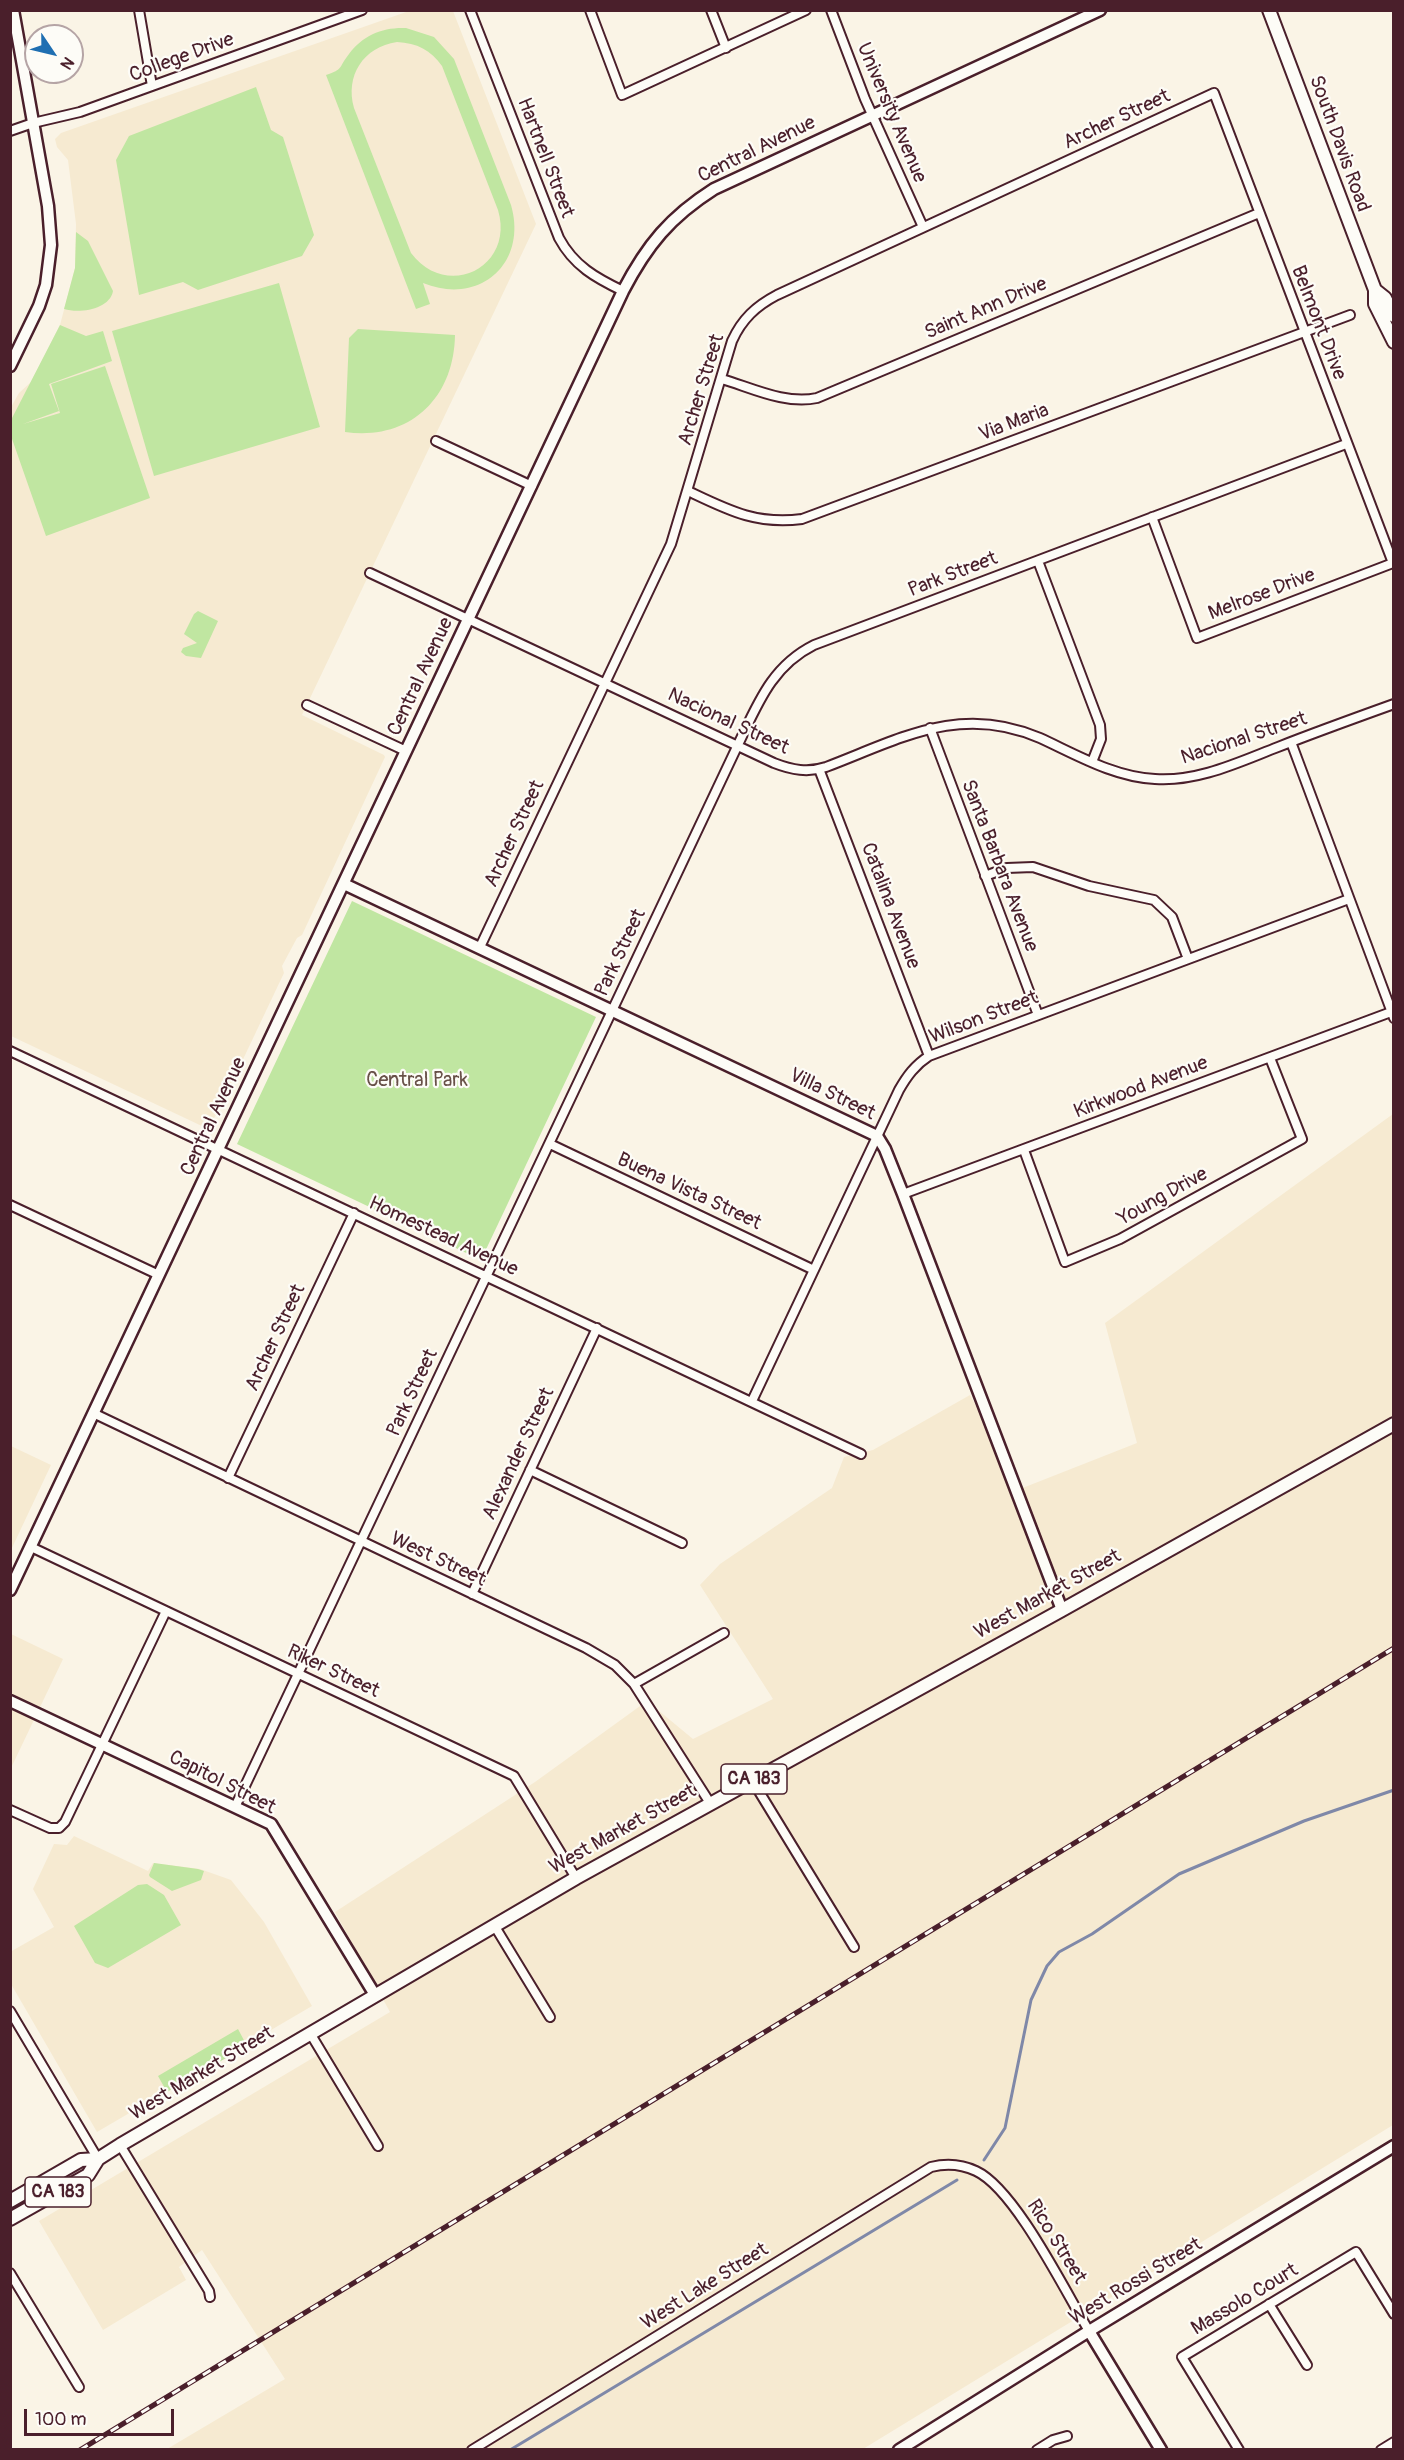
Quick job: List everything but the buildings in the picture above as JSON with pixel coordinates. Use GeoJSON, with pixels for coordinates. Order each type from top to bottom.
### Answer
{"type":"FeatureCollection","features":[{"type":"Feature","properties":{"kind":"main road","name":"South Davis Road"},"geometry":{"type":"LineString","coordinates":[[1269,10],[1375,290],[1375,304],[1394,342]]}},
{"type":"Feature","properties":{"kind":"main road","name":"South Davis Road"},"geometry":{"type":"LineString","coordinates":[[1375,290],[1385,298],[1394,316]]}},
{"type":"Feature","properties":{"kind":"main road","name":"West Market Street"},"geometry":{"type":"LineString","coordinates":[[10,2219],[88,2175],[98,2159],[120,2145],[494,1925],[1394,1424]]}},
{"type":"Feature","properties":{"kind":"main road","name":"West Market Street"},"geometry":{"type":"LineString","coordinates":[[10,2201],[81,2160],[98,2159]]}},
{"type":"Feature","properties":{"kind":"street"},"geometry":{"type":"LineString","coordinates":[[10,366],[39,306],[50,265],[51,226],[13,10]]}},
{"type":"Feature","properties":{"kind":"street"},"geometry":{"type":"LineString","coordinates":[[139,10],[152,86]]}},
{"type":"Feature","properties":{"kind":"street","name":"College Drive"},"geometry":{"type":"LineString","coordinates":[[10,131],[80,112],[362,10]]}},
{"type":"Feature","properties":{"kind":"street","name":"Hartnell Street"},"geometry":{"type":"LineString","coordinates":[[470,10],[562,245],[573,261],[583,269],[623,291]]}},
{"type":"Feature","properties":{"kind":"street"},"geometry":{"type":"LineString","coordinates":[[590,10],[622,95],[806,10]]}},
{"type":"Feature","properties":{"kind":"street"},"geometry":{"type":"LineString","coordinates":[[711,10],[726,48]]}},
{"type":"Feature","properties":{"kind":"street","name":"University Avenue"},"geometry":{"type":"LineString","coordinates":[[831,10],[872,116],[923,227]]}},
{"type":"Feature","properties":{"kind":"street","name":"Central Avenue"},"geometry":{"type":"LineString","coordinates":[[10,1590],[623,291],[639,262],[658,235],[696,200],[738,177],[1101,10]]}},
{"type":"Feature","properties":{"kind":"street","name":"Belmont Drive"},"geometry":{"type":"LineString","coordinates":[[1214,93],[1303,332],[1393,563]]}},
{"type":"Feature","properties":{"kind":"street","name":"Archer Street"},"geometry":{"type":"LineString","coordinates":[[480,947],[668,551],[737,331],[744,320],[764,302],[1214,93]]}},
{"type":"Feature","properties":{"kind":"street","name":"Saint Ann Drive"},"geometry":{"type":"LineString","coordinates":[[722,379],[788,399],[817,398],[1259,213]]}},
{"type":"Feature","properties":{"kind":"street","name":"Via Maria"},"geometry":{"type":"LineString","coordinates":[[688,491],[747,517],[772,521],[802,519],[1350,315]]}},
{"type":"Feature","properties":{"kind":"street"},"geometry":{"type":"LineString","coordinates":[[436,441],[532,486]]}},
{"type":"Feature","properties":{"kind":"street","name":"Park Street"},"geometry":{"type":"LineString","coordinates":[[235,1807],[770,682],[788,662],[805,649],[1346,444]]}},
{"type":"Feature","properties":{"kind":"street","name":"Melrose Drive"},"geometry":{"type":"LineString","coordinates":[[1152,518],[1197,638],[1393,563]]}},
{"type":"Feature","properties":{"kind":"street"},"geometry":{"type":"LineString","coordinates":[[1038,561],[1100,725],[1101,739],[1092,762]]}},
{"type":"Feature","properties":{"kind":"street","name":"Nacional Street"},"geometry":{"type":"LineString","coordinates":[[370,573],[783,767],[800,770],[819,769],[930,728],[970,722],[1002,726],[1036,737],[1108,769],[1137,777],[1181,778],[1209,772],[1394,704]]}},
{"type":"Feature","properties":{"kind":"street"},"geometry":{"type":"LineString","coordinates":[[307,705],[406,751]]}},
{"type":"Feature","properties":{"kind":"street","name":"Santa Barbara Avenue"},"geometry":{"type":"LineString","coordinates":[[930,728],[1038,1015]]}},
{"type":"Feature","properties":{"kind":"street"},"geometry":{"type":"LineString","coordinates":[[1291,742],[1392,1015]]}},
{"type":"Feature","properties":{"kind":"street","name":"Catalina Avenue"},"geometry":{"type":"LineString","coordinates":[[819,769],[929,1056]]}},
{"type":"Feature","properties":{"kind":"street"},"geometry":{"type":"LineString","coordinates":[[985,876],[1007,868],[1033,867],[1089,886],[1154,900],[1172,917],[1188,958]]}},
{"type":"Feature","properties":{"kind":"street","name":"Villa Street"},"geometry":{"type":"LineString","coordinates":[[344,884],[877,1136],[885,1149],[903,1194],[1062,1610]]}},
{"type":"Feature","properties":{"kind":"street","name":"Wilson Street"},"geometry":{"type":"LineString","coordinates":[[752,1401],[904,1080],[915,1066],[929,1056],[1349,899]]}},
{"type":"Feature","properties":{"kind":"street","name":"Kirkwood Avenue"},"geometry":{"type":"LineString","coordinates":[[903,1194],[1392,1015]]}},
{"type":"Feature","properties":{"kind":"street","name":"Homestead Avenue"},"geometry":{"type":"LineString","coordinates":[[10,1051],[861,1454]]}},
{"type":"Feature","properties":{"kind":"street","name":"Young Drive"},"geometry":{"type":"LineString","coordinates":[[1024,1150],[1065,1262],[1120,1239],[1302,1139],[1270,1058]]}},
{"type":"Feature","properties":{"kind":"street","name":"Buena Vista Street"},"geometry":{"type":"LineString","coordinates":[[550,1144],[814,1270]]}},
{"type":"Feature","properties":{"kind":"street"},"geometry":{"type":"LineString","coordinates":[[10,1205],[159,1275]]}},
{"type":"Feature","properties":{"kind":"street","name":"Archer Street"},"geometry":{"type":"LineString","coordinates":[[228,1478],[354,1213]]}},
{"type":"Feature","properties":{"kind":"street","name":"Alexander Street"},"geometry":{"type":"LineString","coordinates":[[472,1594],[597,1329]]}},
{"type":"Feature","properties":{"kind":"street","name":"West Street"},"geometry":{"type":"LineString","coordinates":[[93,1413],[599,1655],[627,1674],[711,1803]]}},
{"type":"Feature","properties":{"kind":"street"},"geometry":{"type":"LineString","coordinates":[[530,1470],[682,1543]]}},
{"type":"Feature","properties":{"kind":"street","name":"Riker Street"},"geometry":{"type":"LineString","coordinates":[[31,1547],[514,1776],[576,1878]]}},
{"type":"Feature","properties":{"kind":"street"},"geometry":{"type":"LineString","coordinates":[[10,1810],[50,1828],[58,1828],[65,1822],[166,1611]]}},
{"type":"Feature","properties":{"kind":"street"},"geometry":{"type":"LineString","coordinates":[[634,1684],[724,1633]]}},
{"type":"Feature","properties":{"kind":"street","name":"Capitol Street"},"geometry":{"type":"LineString","coordinates":[[10,1701],[271,1824],[375,1995]]}},
{"type":"Feature","properties":{"kind":"street"},"geometry":{"type":"LineString","coordinates":[[752,1780],[854,1947]]}},
{"type":"Feature","properties":{"kind":"street"},"geometry":{"type":"LineString","coordinates":[[494,1925],[550,2017]]}},
{"type":"Feature","properties":{"kind":"street"},"geometry":{"type":"LineString","coordinates":[[10,2011],[98,2159]]}},
{"type":"Feature","properties":{"kind":"street"},"geometry":{"type":"LineString","coordinates":[[310,2033],[378,2146]]}},
{"type":"Feature","properties":{"kind":"street"},"geometry":{"type":"LineString","coordinates":[[120,2145],[209,2291],[210,2297]]}},
{"type":"Feature","properties":{"kind":"street","name":"West Rossi Street"},"geometry":{"type":"LineString","coordinates":[[899,2450],[1089,2331],[1394,2146]]}},
{"type":"Feature","properties":{"kind":"street","name":"West Lake Street"},"geometry":{"type":"LineString","coordinates":[[472,2450],[932,2167],[946,2163],[958,2165]]}},
{"type":"Feature","properties":{"kind":"street","name":"Rico Street"},"geometry":{"type":"LineString","coordinates":[[958,2165],[977,2171],[995,2184],[1015,2207],[1161,2450]]}},
{"type":"Feature","properties":{"kind":"street","name":"Massolo Court"},"geometry":{"type":"LineString","coordinates":[[1239,2450],[1182,2357],[1356,2252],[1394,2314]]}},
{"type":"Feature","properties":{"kind":"street"},"geometry":{"type":"LineString","coordinates":[[10,2274],[79,2387]]}},
{"type":"Feature","properties":{"kind":"street"},"geometry":{"type":"LineString","coordinates":[[1269,2304],[1307,2365]]}},
{"type":"Feature","properties":{"kind":"street"},"geometry":{"type":"LineString","coordinates":[[1037,2450],[1053,2440],[1067,2436]]}},
{"type":"Feature","properties":{"kind":"street"},"geometry":{"type":"LineString","coordinates":[[1381,2450],[1394,2442]]}},
{"type":"Feature","properties":{"kind":"shaded area"},"geometry":{"type":"Polygon","coordinates":[[[409,11],[453,11],[536,224],[302,715],[385,757],[302,935],[297,938],[282,966],[284,973],[218,1112],[210,1124],[204,1127],[11,1036],[10,409],[19,393],[31,382],[60,325],[75,268],[76,224],[68,160],[57,147],[55,139],[61,133],[409,11]]]}},
{"type":"Feature","properties":{"kind":"shaded area"},"geometry":{"type":"Polygon","coordinates":[[[1393,1114],[1393,2125],[863,2449],[167,2449],[285,2379],[202,2250],[179,2267],[186,2280],[103,2330],[39,2221],[390,2012],[335,1912],[535,1782],[647,1701],[693,1739],[773,1699],[700,1585],[720,1564],[832,1488],[844,1457],[873,1450],[970,1395],[1020,1489],[1137,1443],[1105,1323],[1393,1114]]]}},
{"type":"Feature","properties":{"kind":"shaded area"},"geometry":{"type":"Polygon","coordinates":[[[11,1446],[51,1465],[11,1550],[11,1446]]]}},
{"type":"Feature","properties":{"kind":"shaded area"},"geometry":{"type":"Polygon","coordinates":[[[11,1634],[63,1659],[11,1768],[11,1634]]]}},
{"type":"Feature","properties":{"kind":"shaded area"},"geometry":{"type":"Polygon","coordinates":[[[74,1836],[148,1871],[153,1863],[200,1869],[231,1880],[264,1922],[312,2006],[97,2132],[11,1984],[10,1952],[54,1927],[33,1889],[54,1844],[67,1845],[74,1836]]]}},
{"type":"Feature","properties":{"kind":"green space"},"geometry":{"type":"Polygon","coordinates":[[[406,28],[434,37],[454,59],[511,205],[514,226],[512,245],[505,262],[494,275],[480,284],[463,289],[444,289],[423,283],[430,304],[416,309],[326,75],[338,69],[355,47],[367,37],[389,29],[406,28]],[[404,43],[385,45],[375,50],[359,65],[352,85],[354,108],[411,253],[426,267],[442,275],[459,276],[474,271],[487,261],[497,248],[501,230],[498,210],[442,66],[428,52],[404,43]]]}},
{"type":"Feature","properties":{"kind":"green space"},"geometry":{"type":"Polygon","coordinates":[[[256,87],[271,130],[283,137],[314,235],[302,256],[198,290],[183,282],[139,295],[116,160],[129,136],[256,87]]]}},
{"type":"Feature","properties":{"kind":"green space"},"geometry":{"type":"Polygon","coordinates":[[[76,232],[88,241],[113,291],[111,297],[100,306],[78,311],[64,309],[75,268],[76,232]]]}},
{"type":"Feature","properties":{"kind":"green space"},"geometry":{"type":"Polygon","coordinates":[[[279,283],[320,427],[154,476],[112,331],[279,283]]]}},
{"type":"Feature","properties":{"kind":"green space"},"geometry":{"type":"Polygon","coordinates":[[[60,325],[86,336],[103,331],[112,361],[49,384],[59,411],[23,424],[60,413],[51,384],[105,366],[150,498],[46,536],[11,436],[11,420],[60,325]]]}},
{"type":"Feature","properties":{"kind":"green space"},"geometry":{"type":"Polygon","coordinates":[[[358,329],[455,335],[453,358],[437,396],[424,411],[408,422],[389,430],[368,433],[345,432],[349,338],[358,329]]]}},
{"type":"Feature","properties":{"kind":"green space"},"geometry":{"type":"Polygon","coordinates":[[[198,611],[218,621],[201,658],[186,656],[181,652],[183,648],[197,643],[184,634],[194,614],[198,611]]]}},
{"type":"Feature","properties":{"kind":"green space","name":"Central Park"},"geometry":{"type":"Polygon","coordinates":[[[352,901],[596,1017],[481,1260],[237,1144],[352,901]]]}},
{"type":"Feature","properties":{"kind":"green space"},"geometry":{"type":"Polygon","coordinates":[[[154,1863],[204,1871],[201,1880],[172,1891],[150,1877],[154,1863]]]}},
{"type":"Feature","properties":{"kind":"green space"},"geometry":{"type":"Polygon","coordinates":[[[147,1884],[164,1895],[181,1925],[108,1968],[95,1963],[74,1926],[138,1885],[147,1884]]]}},
{"type":"Feature","properties":{"kind":"green space"},"geometry":{"type":"Polygon","coordinates":[[[238,2029],[247,2046],[167,2092],[158,2076],[238,2029]]]}},
{"type":"Feature","properties":{"kind":"waterway"},"geometry":{"type":"LineString","coordinates":[[984,2160],[1005,2128],[1031,2000],[1047,1966],[1059,1952],[1092,1934],[1179,1874],[1304,1821],[1394,1790]]}},
{"type":"Feature","properties":{"kind":"waterway"},"geometry":{"type":"LineString","coordinates":[[510,2450],[957,2180]]}},
{"type":"Feature","properties":{"kind":"railway"},"geometry":{"type":"LineString","coordinates":[[80,2450],[1394,1648]]}}]}
